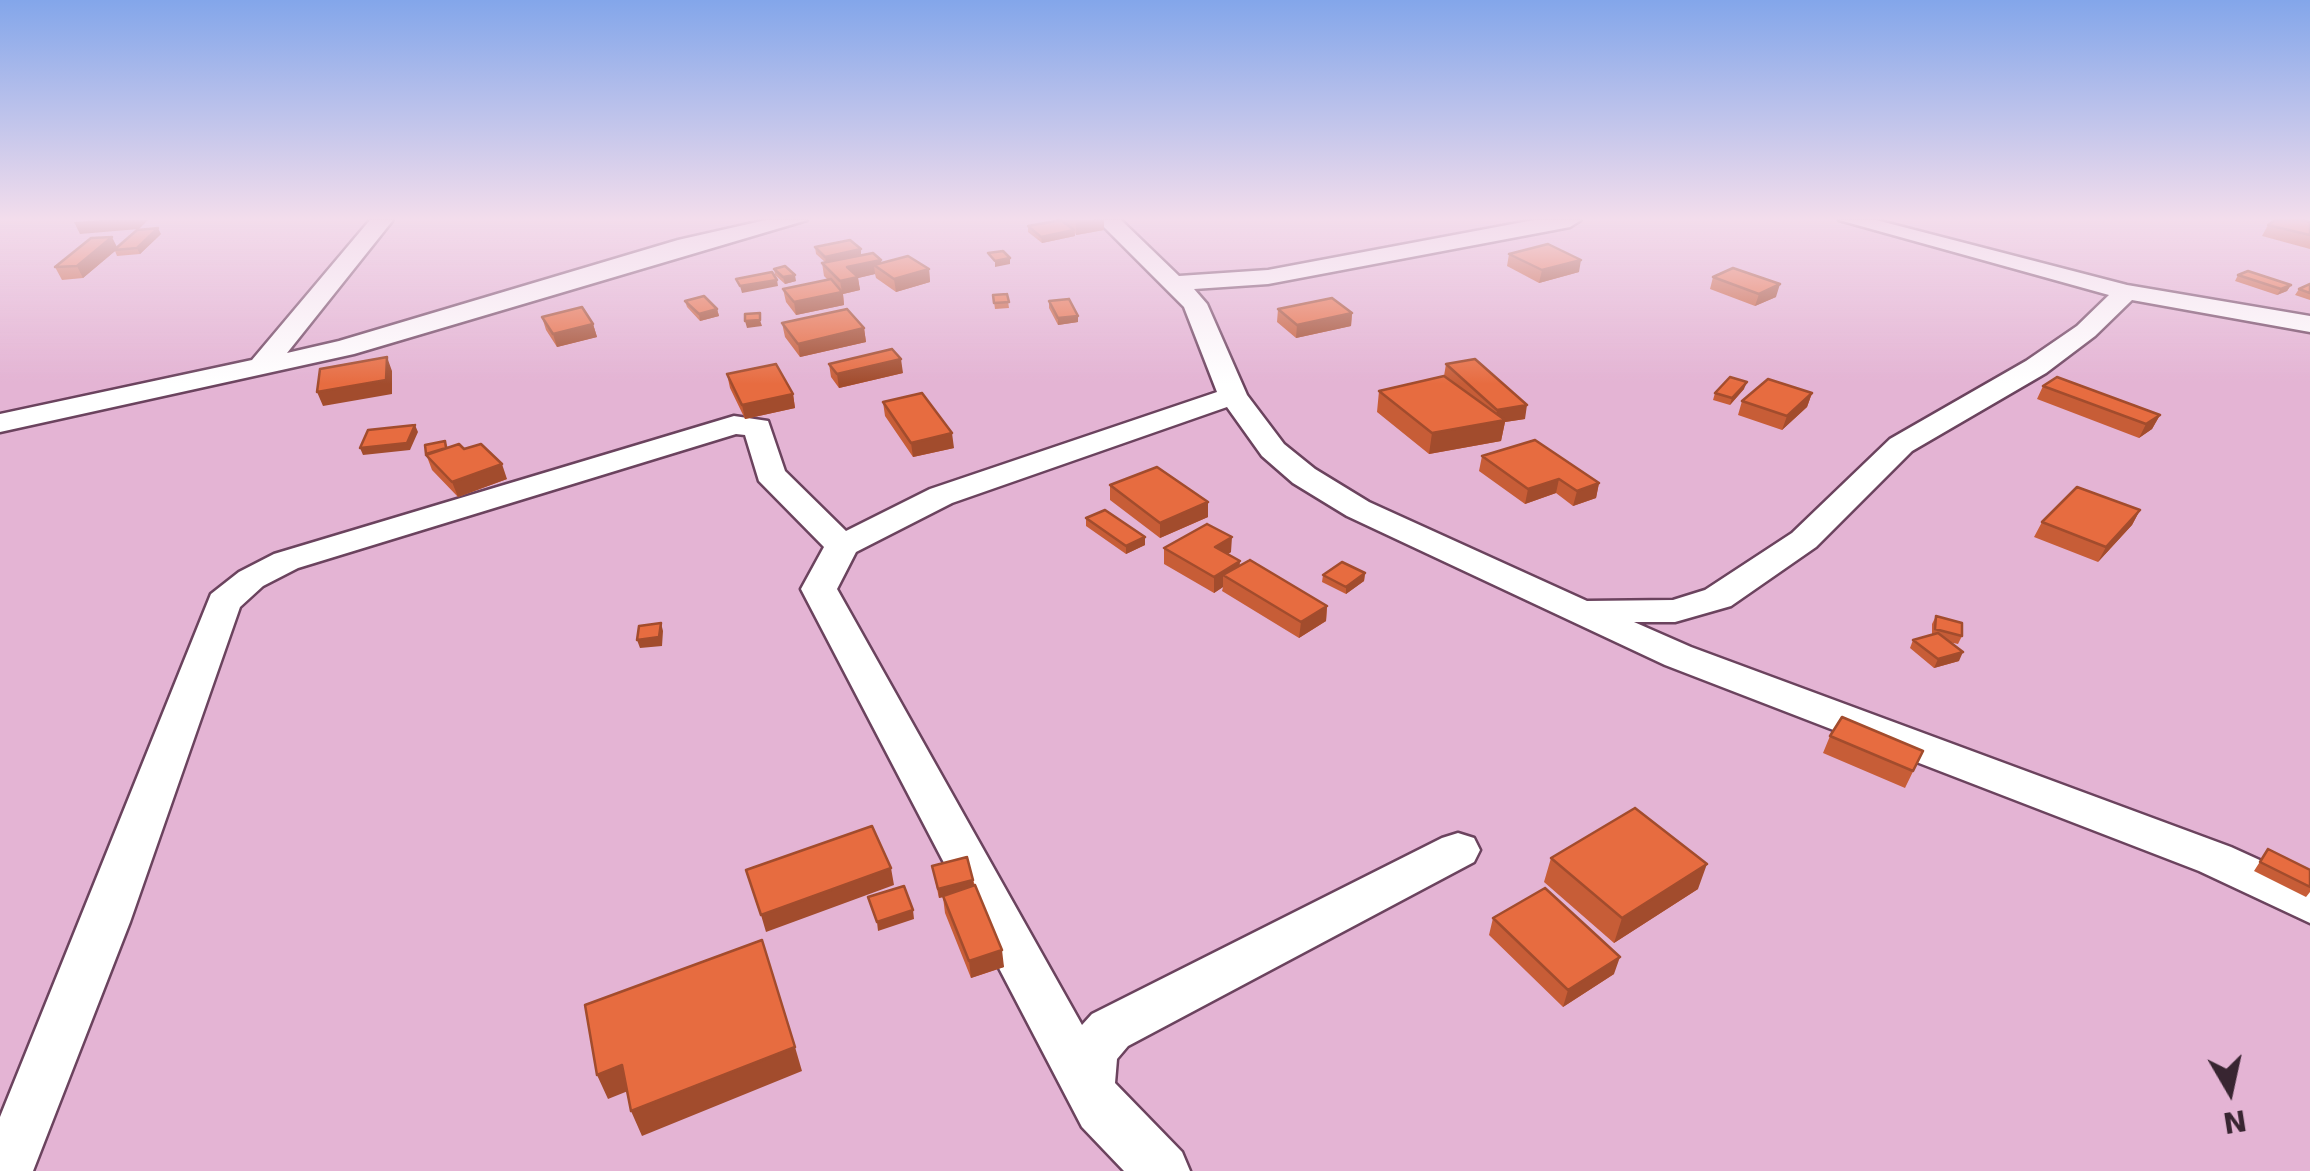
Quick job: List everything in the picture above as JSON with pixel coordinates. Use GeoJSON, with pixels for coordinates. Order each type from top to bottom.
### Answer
{"type":"FeatureCollection","features":[{"type":"Feature","properties":{"kind":"street"},"geometry":{"type":"LineString","coordinates":[[261,367],[337,275]]}},
{"type":"Feature","properties":{"kind":"street"},"geometry":{"type":"LineString","coordinates":[[0,423],[345,348],[588,275]]}},
{"type":"Feature","properties":{"kind":"street"},"geometry":{"type":"LineString","coordinates":[[1166,275],[1194,304],[1233,396],[1273,450],[1304,476],[1358,509],[1678,656],[2215,858],[2310,904]]}},
{"type":"Feature","properties":{"kind":"street"},"geometry":{"type":"LineString","coordinates":[[1176,283],[1280,275]]}},
{"type":"Feature","properties":{"kind":"street"},"geometry":{"type":"LineString","coordinates":[[2059,275],[2126,292],[2310,324]]}},
{"type":"Feature","properties":{"kind":"street"},"geometry":{"type":"LineString","coordinates":[[1574,609],[1631,612],[1637,634],[1674,612],[1718,598],[1804,540],[1901,445],[2036,366],[2086,331],[2126,292]]}},
{"type":"Feature","properties":{"kind":"street"},"geometry":{"type":"LineString","coordinates":[[1162,1171],[1102,1109],[1088,1086],[819,589],[842,546],[941,496],[1233,396]]}},
{"type":"Feature","properties":{"kind":"street"},"geometry":{"type":"LineString","coordinates":[[5,1171],[106,922],[224,602],[250,579],[286,561],[734,425],[758,428],[770,474],[842,546]]}},
{"type":"Feature","properties":{"kind":"street"},"geometry":{"type":"LineString","coordinates":[[1088,1086],[1092,1051],[1110,1030],[1458,850]]}},
{"type":"Feature","properties":{"kind":"building"},"geometry":{"type":"Polygon","coordinates":[[[774,275],[777,280],[740,286],[736,279],[774,275]]]}},
{"type":"Feature","properties":{"kind":"building"},"geometry":{"type":"Polygon","coordinates":[[[834,275],[858,277],[840,281],[834,275]]]}},
{"type":"Feature","properties":{"kind":"building"},"geometry":{"type":"Polygon","coordinates":[[[1753,275],[1780,284],[1759,294],[1713,277],[1753,275]]]}},
{"type":"Feature","properties":{"kind":"building"},"geometry":{"type":"Polygon","coordinates":[[[2238,275],[2259,275],[2291,285],[2281,289],[2238,275]]]}},
{"type":"Feature","properties":{"kind":"building"},"geometry":{"type":"Polygon","coordinates":[[[831,279],[842,292],[794,302],[783,289],[831,279]]]}},
{"type":"Feature","properties":{"kind":"building"},"geometry":{"type":"Polygon","coordinates":[[[1007,294],[1009,302],[994,303],[993,295],[1007,294]]]}},
{"type":"Feature","properties":{"kind":"building"},"geometry":{"type":"Polygon","coordinates":[[[704,296],[717,309],[699,314],[685,301],[704,296]]]}},
{"type":"Feature","properties":{"kind":"building"},"geometry":{"type":"Polygon","coordinates":[[[1332,298],[1352,313],[1297,325],[1278,309],[1332,298]]]}},
{"type":"Feature","properties":{"kind":"building"},"geometry":{"type":"Polygon","coordinates":[[[1069,299],[1078,316],[1058,318],[1049,301],[1069,299]]]}},
{"type":"Feature","properties":{"kind":"building"},"geometry":{"type":"Polygon","coordinates":[[[582,307],[593,324],[553,334],[542,317],[582,307]]]}},
{"type":"Feature","properties":{"kind":"building"},"geometry":{"type":"Polygon","coordinates":[[[847,309],[864,328],[798,344],[782,323],[847,309]]]}},
{"type":"Feature","properties":{"kind":"building"},"geometry":{"type":"Polygon","coordinates":[[[760,313],[760,320],[745,321],[745,314],[760,313]]]}},
{"type":"Feature","properties":{"kind":"building"},"geometry":{"type":"Polygon","coordinates":[[[892,349],[901,359],[837,374],[829,364],[892,349]]]}},
{"type":"Feature","properties":{"kind":"building"},"geometry":{"type":"Polygon","coordinates":[[[387,357],[386,380],[317,392],[320,369],[387,357]]]}},
{"type":"Feature","properties":{"kind":"building"},"geometry":{"type":"Polygon","coordinates":[[[1475,359],[1527,405],[1497,410],[1446,364],[1475,359]]]}},
{"type":"Feature","properties":{"kind":"building"},"geometry":{"type":"Polygon","coordinates":[[[776,364],[793,394],[742,405],[727,374],[776,364]]]}},
{"type":"Feature","properties":{"kind":"building"},"geometry":{"type":"Polygon","coordinates":[[[1444,376],[1505,420],[1432,433],[1379,391],[1444,376]]]}},
{"type":"Feature","properties":{"kind":"building"},"geometry":{"type":"Polygon","coordinates":[[[1730,377],[1747,382],[1732,398],[1715,393],[1730,377]]]}},
{"type":"Feature","properties":{"kind":"building"},"geometry":{"type":"Polygon","coordinates":[[[2057,377],[2160,415],[2146,424],[2043,386],[2057,377]]]}},
{"type":"Feature","properties":{"kind":"building"},"geometry":{"type":"Polygon","coordinates":[[[1768,379],[1812,393],[1787,416],[1742,401],[1768,379]]]}},
{"type":"Feature","properties":{"kind":"building"},"geometry":{"type":"Polygon","coordinates":[[[922,393],[952,433],[911,443],[883,402],[922,393]]]}},
{"type":"Feature","properties":{"kind":"building"},"geometry":{"type":"Polygon","coordinates":[[[415,425],[407,443],[360,448],[368,430],[415,425]]]}},
{"type":"Feature","properties":{"kind":"building"},"geometry":{"type":"Polygon","coordinates":[[[1535,440],[1599,483],[1577,491],[1559,479],[1528,489],[1482,456],[1535,440]]]}},
{"type":"Feature","properties":{"kind":"building"},"geometry":{"type":"Polygon","coordinates":[[[445,441],[446,448],[426,454],[425,445],[445,441]]]}},
{"type":"Feature","properties":{"kind":"building"},"geometry":{"type":"Polygon","coordinates":[[[459,444],[464,449],[481,444],[502,464],[452,482],[426,455],[459,444]]]}},
{"type":"Feature","properties":{"kind":"building"},"geometry":{"type":"Polygon","coordinates":[[[1157,467],[1208,502],[1160,523],[1110,485],[1157,467]]]}},
{"type":"Feature","properties":{"kind":"building"},"geometry":{"type":"Polygon","coordinates":[[[2077,487],[2140,510],[2106,547],[2042,522],[2077,487]]]}},
{"type":"Feature","properties":{"kind":"building"},"geometry":{"type":"Polygon","coordinates":[[[1105,510],[1145,537],[1126,546],[1086,518],[1105,510]]]}},
{"type":"Feature","properties":{"kind":"building"},"geometry":{"type":"Polygon","coordinates":[[[1207,524],[1232,537],[1215,547],[1240,561],[1214,577],[1164,548],[1207,524]]]}},
{"type":"Feature","properties":{"kind":"building"},"geometry":{"type":"Polygon","coordinates":[[[1250,560],[1327,606],[1301,622],[1223,575],[1250,560]]]}},
{"type":"Feature","properties":{"kind":"building"},"geometry":{"type":"Polygon","coordinates":[[[1342,562],[1365,573],[1346,587],[1323,575],[1342,562]]]}},
{"type":"Feature","properties":{"kind":"building"},"geometry":{"type":"Polygon","coordinates":[[[1936,616],[1962,623],[1962,636],[1935,629],[1936,616]]]}},
{"type":"Feature","properties":{"kind":"building"},"geometry":{"type":"Polygon","coordinates":[[[661,623],[659,637],[637,640],[639,626],[661,623]]]}},
{"type":"Feature","properties":{"kind":"building"},"geometry":{"type":"Polygon","coordinates":[[[1938,633],[1963,652],[1938,659],[1913,640],[1938,633]]]}},
{"type":"Feature","properties":{"kind":"building"},"geometry":{"type":"Polygon","coordinates":[[[1842,717],[1923,751],[1913,771],[1830,736],[1842,717]]]}},
{"type":"Feature","properties":{"kind":"building"},"geometry":{"type":"Polygon","coordinates":[[[1635,808],[1707,864],[1622,918],[1551,858],[1635,808]]]}},
{"type":"Feature","properties":{"kind":"building"},"geometry":{"type":"Polygon","coordinates":[[[872,826],[891,868],[761,915],[746,870],[872,826]]]}},
{"type":"Feature","properties":{"kind":"building"},"geometry":{"type":"Polygon","coordinates":[[[2268,849],[2310,870],[2310,887],[2260,862],[2268,849]]]}},
{"type":"Feature","properties":{"kind":"building"},"geometry":{"type":"Polygon","coordinates":[[[967,857],[973,880],[938,889],[932,866],[967,857]]]}},
{"type":"Feature","properties":{"kind":"building"},"geometry":{"type":"Polygon","coordinates":[[[975,885],[1002,950],[969,961],[943,896],[975,885]]]}},
{"type":"Feature","properties":{"kind":"building"},"geometry":{"type":"Polygon","coordinates":[[[904,886],[913,910],[877,922],[868,897],[904,886]]]}},
{"type":"Feature","properties":{"kind":"building"},"geometry":{"type":"Polygon","coordinates":[[[1545,888],[1620,957],[1568,990],[1493,918],[1545,888]]]}},
{"type":"Feature","properties":{"kind":"building"},"geometry":{"type":"Polygon","coordinates":[[[762,940],[795,1047],[631,1111],[622,1065],[597,1075],[585,1005],[762,940]]]}}]}
